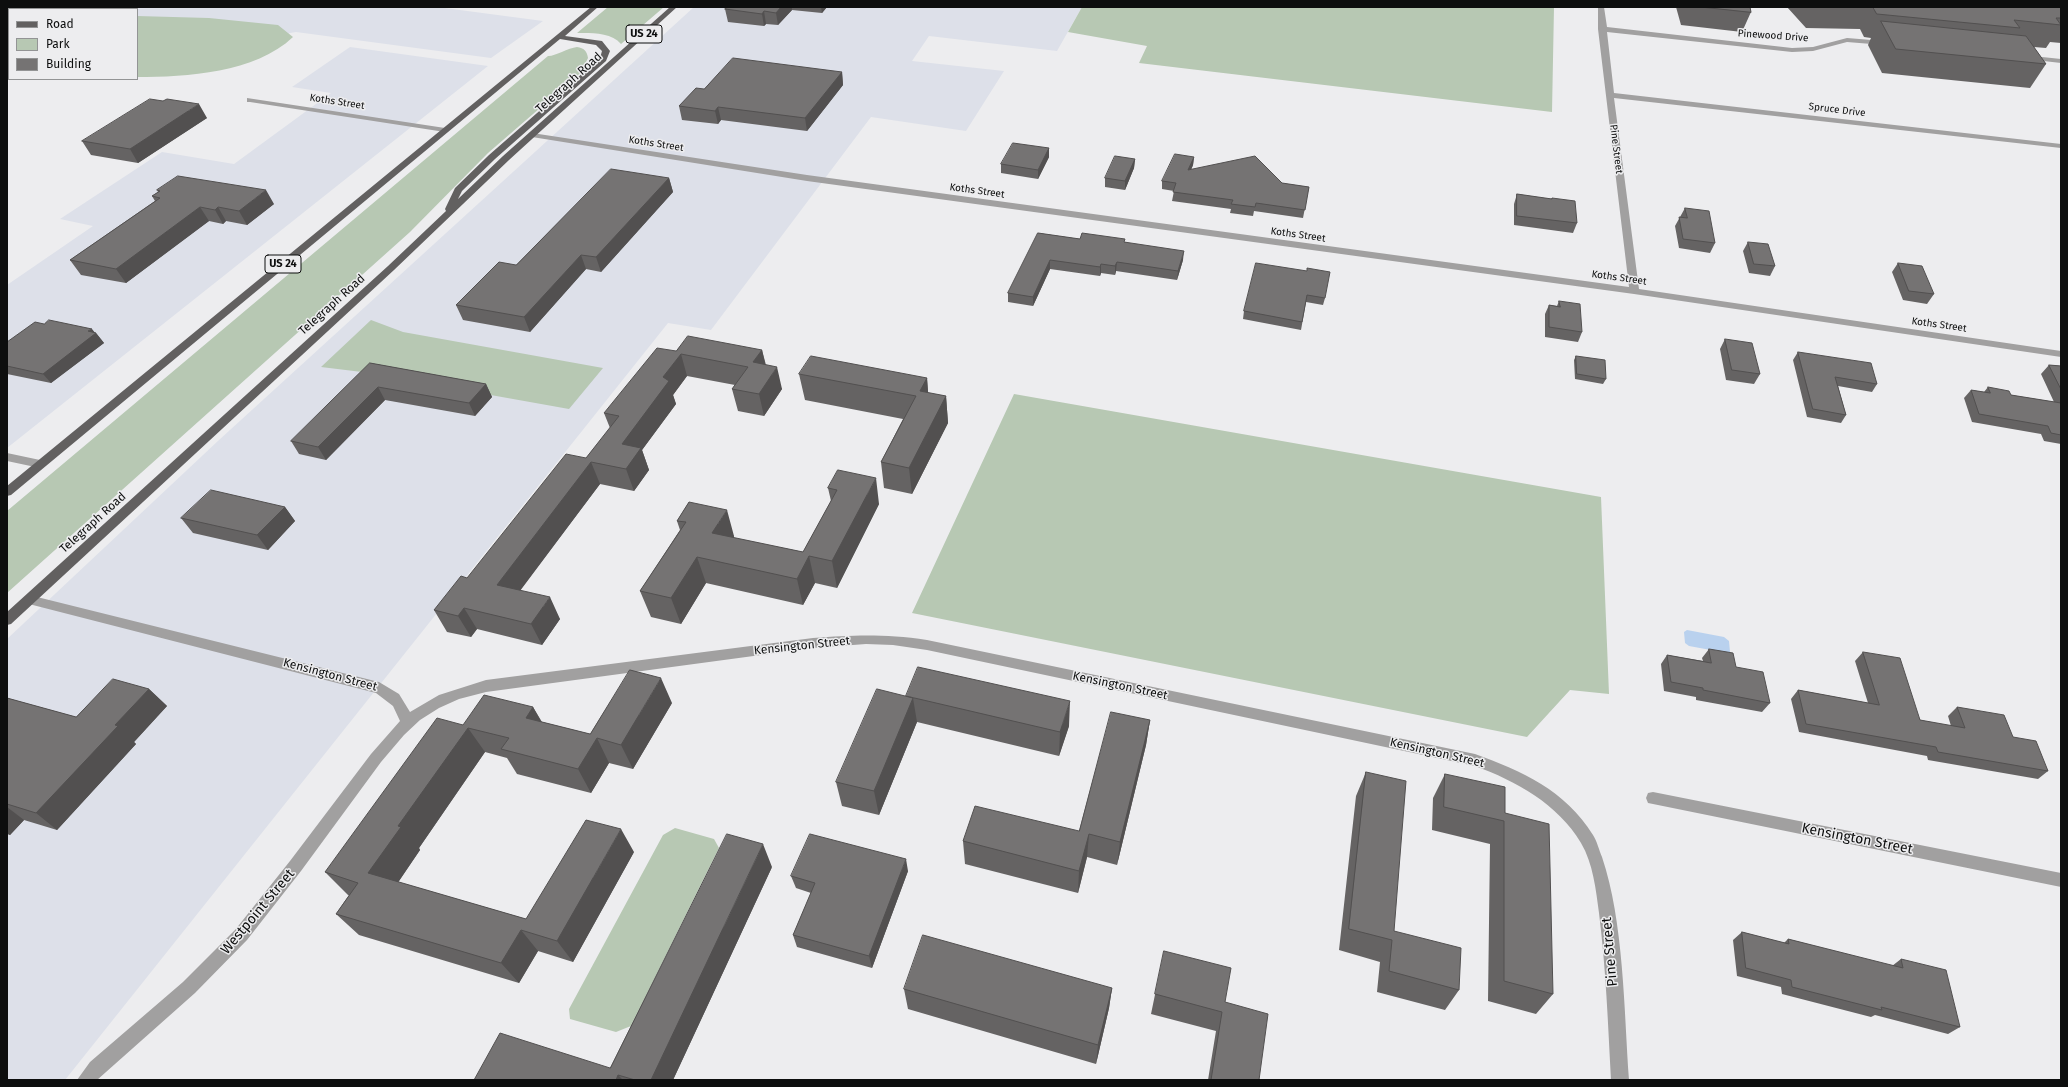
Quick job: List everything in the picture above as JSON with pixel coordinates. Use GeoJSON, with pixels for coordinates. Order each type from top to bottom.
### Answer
{"type":"FeatureCollection","features":[{"type":"Feature","properties":{"kind":"main road","name":"US 24"},"geometry":{"type":"LineString","coordinates":[[7,492],[444,130],[596,7]]}},
{"type":"Feature","properties":{"kind":"main road","name":"Telegraph Road"},"geometry":{"type":"LineString","coordinates":[[7,620],[392,268],[532,134],[674,7]]}},
{"type":"Feature","properties":{"kind":"main road"},"geometry":{"type":"LineString","coordinates":[[445,217],[458,190],[492,157],[603,59],[605,55],[606,51],[599,44],[559,37]]}},
{"type":"Feature","properties":{"kind":"street","name":"Pine Street"},"geometry":{"type":"LineString","coordinates":[[1601,7],[1602,29],[1634,291]]}},
{"type":"Feature","properties":{"kind":"street","name":"Pinewood Drive"},"geometry":{"type":"LineString","coordinates":[[1602,29],[1792,50],[1813,49],[1847,40],[1894,44]]}},
{"type":"Feature","properties":{"kind":"street"},"geometry":{"type":"LineString","coordinates":[[2021,57],[2061,61]]}},
{"type":"Feature","properties":{"kind":"street","name":"Spruce Drive"},"geometry":{"type":"LineString","coordinates":[[1610,95],[2061,146]]}},
{"type":"Feature","properties":{"kind":"street","name":"Koths Street"},"geometry":{"type":"LineString","coordinates":[[250,100],[444,130]]}},
{"type":"Feature","properties":{"kind":"street","name":"Koths Street"},"geometry":{"type":"LineString","coordinates":[[532,134],[807,178],[1634,291],[2061,354]]}},
{"type":"Feature","properties":{"kind":"street"},"geometry":{"type":"LineString","coordinates":[[7,457],[40,464]]}},
{"type":"Feature","properties":{"kind":"street","name":"Kensington Street"},"geometry":{"type":"LineString","coordinates":[[29,600],[380,688],[391,694],[399,702],[405,712],[408,723],[444,699],[468,690],[486,686],[813,643],[866,639],[893,640],[927,645],[972,656],[1475,760],[1509,772],[1541,791],[1570,816],[1580,829]]}},
{"type":"Feature","properties":{"kind":"street","name":"Westpoint Street"},"geometry":{"type":"LineString","coordinates":[[86,1080],[96,1068],[206,971],[240,936],[279,889],[386,746],[408,723]]}},
{"type":"Feature","properties":{"kind":"street","name":"Kensington Street"},"geometry":{"type":"LineString","coordinates":[[1653,798],[2061,880]]}},
{"type":"Feature","properties":{"kind":"street","name":"Pine Street"},"geometry":{"type":"LineString","coordinates":[[1580,829],[1588,840],[1602,880],[1611,947],[1620,1080]]}},
{"type":"Feature","properties":{"kind":"shaded area"},"geometry":{"type":"Polygon","coordinates":[[[7,7],[437,7],[543,21],[491,58],[296,32],[290,33],[233,63],[138,48],[138,8],[8,8],[7,27],[7,7]]]}},
{"type":"Feature","properties":{"kind":"shaded area"},"geometry":{"type":"Polygon","coordinates":[[[694,7],[1082,7],[1057,51],[929,36],[912,61],[1004,71],[966,131],[871,117],[711,330],[668,323],[65,1080],[7,1080],[7,639],[219,440],[694,7]]]}},
{"type":"Feature","properties":{"kind":"shaded area"},"geometry":{"type":"Polygon","coordinates":[[[350,47],[488,66],[7,448],[7,285],[93,226],[60,219],[162,152],[234,164],[331,93],[292,87],[350,47]]]}},
{"type":"Feature","properties":{"kind":"green space"},"geometry":{"type":"Polygon","coordinates":[[[608,7],[664,7],[621,44],[612,37],[606,35],[577,33],[608,7]]]}},
{"type":"Feature","properties":{"kind":"green space"},"geometry":{"type":"Polygon","coordinates":[[[1082,7],[1554,7],[1552,112],[1139,63],[1147,46],[1068,32],[1082,7]]]}},
{"type":"Feature","properties":{"kind":"green space"},"geometry":{"type":"Polygon","coordinates":[[[138,16],[209,18],[278,25],[293,37],[277,49],[260,58],[240,65],[198,74],[138,77],[138,16]]]}},
{"type":"Feature","properties":{"kind":"green space"},"geometry":{"type":"Polygon","coordinates":[[[577,47],[582,48],[587,53],[588,58],[583,68],[585,69],[488,153],[410,232],[7,593],[7,511],[548,56],[577,47]]]}},
{"type":"Feature","properties":{"kind":"green space"},"geometry":{"type":"Polygon","coordinates":[[[371,320],[403,332],[603,368],[569,409],[362,372],[321,367],[371,320]]]}},
{"type":"Feature","properties":{"kind":"green space"},"geometry":{"type":"Polygon","coordinates":[[[1014,394],[1601,497],[1609,694],[1570,690],[1527,737],[912,613],[1014,394]]]}},
{"type":"Feature","properties":{"kind":"green space"},"geometry":{"type":"Polygon","coordinates":[[[675,828],[714,839],[719,848],[631,1026],[616,1032],[570,1019],[569,1009],[663,835],[675,828]]]}},
{"type":"Feature","properties":{"kind":"water"},"geometry":{"type":"Polygon","coordinates":[[[1687,630],[1724,637],[1729,641],[1730,652],[1727,653],[1689,646],[1685,643],[1684,632],[1687,630]]]}},
{"type":"Feature","properties":{"kind":"building"},"geometry":{"type":"Polygon","coordinates":[[[728,7],[781,7],[776,13],[764,11],[762,14],[725,9],[728,7]]]}},
{"type":"Feature","properties":{"kind":"building"},"geometry":{"type":"Polygon","coordinates":[[[1701,7],[1750,7],[1751,12],[1701,7]]]}},
{"type":"Feature","properties":{"kind":"building"},"geometry":{"type":"Polygon","coordinates":[[[1873,7],[2061,7],[2061,18],[2056,18],[2061,25],[2014,20],[2020,28],[1877,14],[1873,7]]]}},
{"type":"Feature","properties":{"kind":"building"},"geometry":{"type":"Polygon","coordinates":[[[1881,21],[2026,36],[2046,64],[1896,49],[1881,21]]]}},
{"type":"Feature","properties":{"kind":"building"},"geometry":{"type":"Polygon","coordinates":[[[733,58],[842,72],[805,118],[718,107],[715,111],[679,106],[696,88],[704,89],[733,58]]]}},
{"type":"Feature","properties":{"kind":"building"},"geometry":{"type":"Polygon","coordinates":[[[150,99],[163,101],[167,99],[199,104],[130,149],[82,141],[150,99]]]}},
{"type":"Feature","properties":{"kind":"building"},"geometry":{"type":"Polygon","coordinates":[[[1013,143],[1049,148],[1038,170],[1001,164],[1013,143]]]}},
{"type":"Feature","properties":{"kind":"building"},"geometry":{"type":"Polygon","coordinates":[[[1175,154],[1194,157],[1188,170],[1255,156],[1282,183],[1309,187],[1305,210],[1256,203],[1255,207],[1231,204],[1233,200],[1173,192],[1176,183],[1162,181],[1175,154]]]}},
{"type":"Feature","properties":{"kind":"building"},"geometry":{"type":"Polygon","coordinates":[[[1115,156],[1135,159],[1125,181],[1105,178],[1115,156]]]}},
{"type":"Feature","properties":{"kind":"building"},"geometry":{"type":"Polygon","coordinates":[[[611,169],[669,178],[596,257],[581,255],[524,317],[456,305],[499,262],[516,265],[611,169]]]}},
{"type":"Feature","properties":{"kind":"building"},"geometry":{"type":"Polygon","coordinates":[[[178,176],[266,190],[239,211],[218,207],[215,210],[200,207],[116,269],[70,260],[160,198],[152,196],[160,191],[157,190],[178,176]]]}},
{"type":"Feature","properties":{"kind":"building"},"geometry":{"type":"Polygon","coordinates":[[[1517,194],[1575,201],[1577,223],[1517,216],[1517,194]]]}},
{"type":"Feature","properties":{"kind":"building"},"geometry":{"type":"Polygon","coordinates":[[[1685,208],[1709,211],[1715,243],[1683,239],[1679,217],[1687,218],[1685,208]]]}},
{"type":"Feature","properties":{"kind":"building"},"geometry":{"type":"Polygon","coordinates":[[[1038,233],[1080,239],[1082,233],[1125,239],[1124,242],[1184,251],[1178,271],[1117,262],[1115,266],[1101,264],[1100,267],[1050,260],[1033,297],[1008,293],[1038,233]]]}},
{"type":"Feature","properties":{"kind":"building"},"geometry":{"type":"Polygon","coordinates":[[[1748,242],[1768,244],[1775,266],[1754,264],[1748,242]]]}},
{"type":"Feature","properties":{"kind":"building"},"geometry":{"type":"Polygon","coordinates":[[[1256,263],[1307,271],[1307,268],[1330,272],[1325,298],[1307,295],[1302,322],[1244,311],[1256,263]]]}},
{"type":"Feature","properties":{"kind":"building"},"geometry":{"type":"Polygon","coordinates":[[[1898,263],[1922,266],[1934,294],[1909,291],[1898,263]]]}},
{"type":"Feature","properties":{"kind":"building"},"geometry":{"type":"Polygon","coordinates":[[[1559,301],[1580,304],[1582,332],[1549,327],[1549,305],[1560,307],[1559,301]]]}},
{"type":"Feature","properties":{"kind":"building"},"geometry":{"type":"Polygon","coordinates":[[[49,320],[92,329],[88,331],[96,333],[43,374],[7,366],[7,342],[35,322],[44,324],[49,320]]]}},
{"type":"Feature","properties":{"kind":"building"},"geometry":{"type":"Polygon","coordinates":[[[688,336],[762,350],[753,362],[777,367],[759,394],[732,389],[748,367],[681,354],[663,377],[669,381],[622,444],[641,448],[626,469],[591,462],[497,585],[550,597],[531,624],[464,608],[458,616],[434,610],[461,576],[467,578],[566,454],[586,458],[619,416],[604,413],[657,348],[676,351],[688,336]]]}},
{"type":"Feature","properties":{"kind":"building"},"geometry":{"type":"Polygon","coordinates":[[[1725,339],[1752,343],[1760,374],[1732,370],[1725,339]]]}},
{"type":"Feature","properties":{"kind":"building"},"geometry":{"type":"Polygon","coordinates":[[[1798,352],[1871,363],[1877,384],[1835,377],[1846,415],[1813,409],[1798,352]]]}},
{"type":"Feature","properties":{"kind":"building"},"geometry":{"type":"Polygon","coordinates":[[[811,356],[927,378],[920,391],[946,396],[909,468],[881,462],[916,396],[799,374],[811,356]]]}},
{"type":"Feature","properties":{"kind":"building"},"geometry":{"type":"Polygon","coordinates":[[[1576,356],[1605,360],[1606,379],[1577,374],[1576,356]]]}},
{"type":"Feature","properties":{"kind":"building"},"geometry":{"type":"Polygon","coordinates":[[[370,363],[486,384],[469,403],[378,387],[318,447],[291,441],[370,363]]]}},
{"type":"Feature","properties":{"kind":"building"},"geometry":{"type":"Polygon","coordinates":[[[2049,365],[2061,366],[2061,389],[2049,365]]]}},
{"type":"Feature","properties":{"kind":"building"},"geometry":{"type":"Polygon","coordinates":[[[1988,387],[2009,391],[2011,395],[2061,403],[2061,435],[2051,433],[2048,426],[1979,414],[1971,390],[1990,393],[1988,387]]]}},
{"type":"Feature","properties":{"kind":"building"},"geometry":{"type":"Polygon","coordinates":[[[838,470],[876,478],[832,561],[809,556],[797,579],[697,557],[671,598],[640,591],[686,522],[677,521],[689,502],[727,510],[712,533],[803,552],[837,490],[828,488],[838,470]]]}},
{"type":"Feature","properties":{"kind":"building"},"geometry":{"type":"Polygon","coordinates":[[[211,490],[285,507],[257,535],[181,518],[211,490]]]}},
{"type":"Feature","properties":{"kind":"building"},"geometry":{"type":"Polygon","coordinates":[[[1709,649],[1733,653],[1736,667],[1763,672],[1770,703],[1671,682],[1667,655],[1711,663],[1709,649]]]}},
{"type":"Feature","properties":{"kind":"building"},"geometry":{"type":"Polygon","coordinates":[[[1863,652],[1900,658],[1920,720],[1965,728],[1957,707],[2004,715],[2013,737],[2036,741],[2048,771],[1938,752],[1936,747],[1806,724],[1798,690],[1879,705],[1863,652]]]}},
{"type":"Feature","properties":{"kind":"building"},"geometry":{"type":"Polygon","coordinates":[[[918,667],[1070,701],[1060,732],[906,696],[918,667]]]}},
{"type":"Feature","properties":{"kind":"building"},"geometry":{"type":"Polygon","coordinates":[[[630,670],[661,678],[621,745],[597,738],[578,769],[501,749],[509,738],[468,728],[398,826],[401,827],[368,873],[526,919],[586,820],[621,829],[557,941],[521,930],[501,963],[336,914],[358,883],[325,872],[437,718],[463,725],[484,695],[533,707],[526,718],[590,734],[630,670]]]}},
{"type":"Feature","properties":{"kind":"building"},"geometry":{"type":"Polygon","coordinates":[[[113,679],[149,689],[115,725],[118,726],[36,813],[7,804],[7,698],[76,717],[113,679]]]}},
{"type":"Feature","properties":{"kind":"building"},"geometry":{"type":"Polygon","coordinates":[[[877,689],[913,698],[874,791],[836,782],[877,689]]]}},
{"type":"Feature","properties":{"kind":"building"},"geometry":{"type":"Polygon","coordinates":[[[1111,712],[1150,720],[1120,842],[1089,834],[1079,871],[963,841],[975,806],[1079,831],[1111,712]]]}},
{"type":"Feature","properties":{"kind":"building"},"geometry":{"type":"Polygon","coordinates":[[[1366,772],[1406,781],[1394,931],[1461,948],[1459,990],[1389,971],[1392,940],[1349,929],[1366,772]]]}},
{"type":"Feature","properties":{"kind":"building"},"geometry":{"type":"Polygon","coordinates":[[[1445,774],[1505,787],[1505,813],[1549,824],[1553,994],[1504,981],[1504,821],[1444,807],[1445,774]]]}},
{"type":"Feature","properties":{"kind":"building"},"geometry":{"type":"Polygon","coordinates":[[[727,834],[763,844],[651,1080],[635,1080],[618,1075],[616,1080],[474,1080],[500,1033],[610,1068],[727,834]]]}},
{"type":"Feature","properties":{"kind":"building"},"geometry":{"type":"Polygon","coordinates":[[[810,834],[906,859],[869,956],[793,935],[815,883],[791,876],[810,834]]]}},
{"type":"Feature","properties":{"kind":"building"},"geometry":{"type":"Polygon","coordinates":[[[1742,932],[1789,944],[1788,939],[1903,968],[1901,959],[1946,970],[1960,1027],[1881,1007],[1882,1010],[1792,987],[1791,980],[1746,968],[1742,932]]]}},
{"type":"Feature","properties":{"kind":"building"},"geometry":{"type":"Polygon","coordinates":[[[923,935],[1112,988],[1098,1045],[904,989],[923,935]]]}},
{"type":"Feature","properties":{"kind":"building"},"geometry":{"type":"Polygon","coordinates":[[[1164,951],[1231,968],[1225,1002],[1268,1014],[1259,1080],[1211,1080],[1222,1012],[1155,994],[1164,951]]]}}]}
